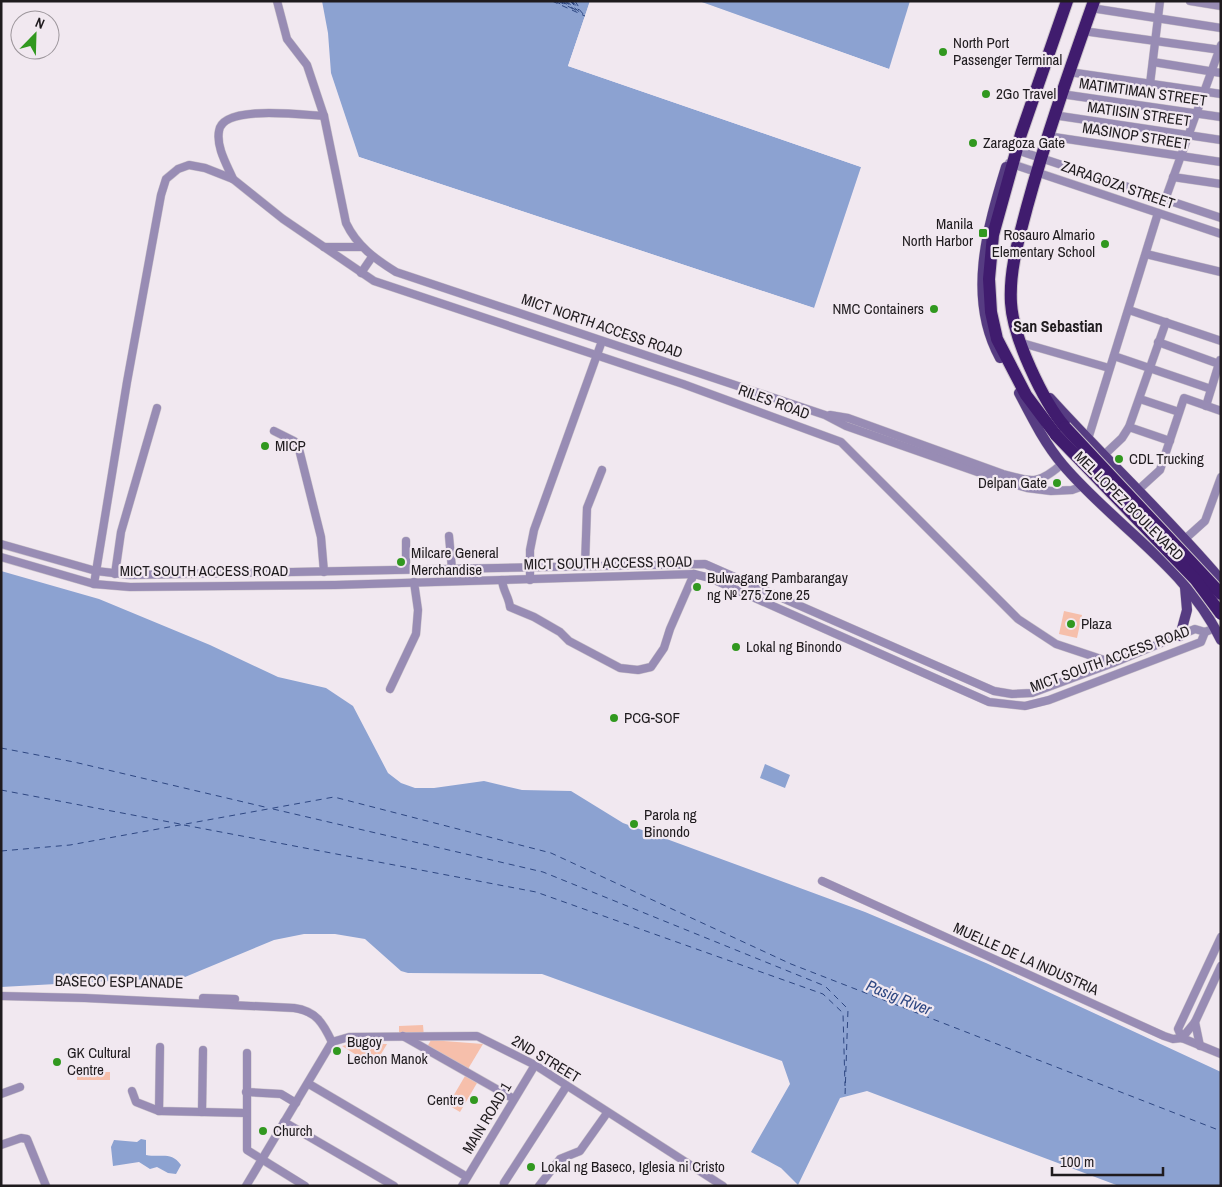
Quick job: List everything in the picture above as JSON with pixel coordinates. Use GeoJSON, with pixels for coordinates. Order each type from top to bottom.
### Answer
{"type":"FeatureCollection","features":[{"type":"Feature","properties":{"kind":"highway","name":"MEL LOPEZ BOULEVARD"},"geometry":{"type":"LineString","coordinates":[[1067,1],[1020,137],[1014,149],[993,235],[989,280],[991,312],[996,339],[1026,395],[1195,579],[1221,614]]}},
{"type":"Feature","properties":{"kind":"highway","name":"MEL LOPEZ BOULEVARD"},"geometry":{"type":"LineString","coordinates":[[1092,5],[1040,157],[1013,267],[1011,304],[1022,342],[1039,387],[1060,431],[1221,594]]}},
{"type":"Feature","properties":{"kind":"main road","name":"MEL LOPEZ BOULEVARD"},"geometry":{"type":"LineString","coordinates":[[1010,163],[983,252],[982,274],[985,314],[991,341],[1043,438],[1062,464],[1162,560],[1218,627],[1221,640]]}},
{"type":"Feature","properties":{"kind":"main road","name":"MEL LOPEZ BOULEVARD"},"geometry":{"type":"LineString","coordinates":[[1039,387],[1103,456],[1185,539],[1221,580]]}},
{"type":"Feature","properties":{"kind":"main road"},"geometry":{"type":"LineString","coordinates":[[1180,636],[1187,610],[1184,585],[1206,562]]}},
{"type":"Feature","properties":{"kind":"street","name":"MICT NORTH ACCESS ROAD"},"geometry":{"type":"LineString","coordinates":[[277,1],[288,39],[307,65],[324,116],[341,208],[352,235],[372,256],[396,272],[825,415],[846,426],[1006,482],[1044,492],[1072,490],[1083,486]]}},
{"type":"Feature","properties":{"kind":"street"},"geometry":{"type":"LineString","coordinates":[[1150,84],[1160,1]]}},
{"type":"Feature","properties":{"kind":"street"},"geometry":{"type":"LineString","coordinates":[[1190,1],[1221,6]]}},
{"type":"Feature","properties":{"kind":"street"},"geometry":{"type":"LineString","coordinates":[[1092,5],[1158,19],[1221,28]]}},
{"type":"Feature","properties":{"kind":"street"},"geometry":{"type":"LineString","coordinates":[[1083,31],[1220,48],[1165,200]]}},
{"type":"Feature","properties":{"kind":"street"},"geometry":{"type":"LineString","coordinates":[[1153,62],[1221,73]]}},
{"type":"Feature","properties":{"kind":"street"},"geometry":{"type":"LineString","coordinates":[[1069,72],[1221,94]]}},
{"type":"Feature","properties":{"kind":"street","name":"MATIMTIMAN STREET"},"geometry":{"type":"LineString","coordinates":[[1061,94],[1221,116]]}},
{"type":"Feature","properties":{"kind":"street"},"geometry":{"type":"LineString","coordinates":[[233,179],[221,150],[218,130],[225,121],[233,116],[259,114],[324,116]]}},
{"type":"Feature","properties":{"kind":"street","name":"MATIISIN STREET"},"geometry":{"type":"LineString","coordinates":[[1054,115],[1221,140]]}},
{"type":"Feature","properties":{"kind":"street","name":"MASINOP STREET"},"geometry":{"type":"LineString","coordinates":[[1047,136],[1221,162]]}},
{"type":"Feature","properties":{"kind":"street","name":"ZARAGOZA STREET"},"geometry":{"type":"LineString","coordinates":[[1014,149],[1221,218]]}},
{"type":"Feature","properties":{"kind":"street","name":"ZARAGOZA STREET"},"geometry":{"type":"LineString","coordinates":[[1010,163],[1221,234]]}},
{"type":"Feature","properties":{"kind":"street"},"geometry":{"type":"LineString","coordinates":[[94,584],[127,382],[166,178],[178,169],[189,165],[205,168],[233,179]]}},
{"type":"Feature","properties":{"kind":"street"},"geometry":{"type":"LineString","coordinates":[[1173,177],[1221,184]]}},
{"type":"Feature","properties":{"kind":"street","name":"RILES ROAD"},"geometry":{"type":"LineString","coordinates":[[233,179],[322,247],[361,273],[398,290],[768,414],[841,442],[1018,619],[1037,634],[1056,644],[1113,664]]}},
{"type":"Feature","properties":{"kind":"street"},"geometry":{"type":"LineString","coordinates":[[1088,439],[1158,213]]}},
{"type":"Feature","properties":{"kind":"street"},"geometry":{"type":"LineString","coordinates":[[322,247],[362,247]]}},
{"type":"Feature","properties":{"kind":"street"},"geometry":{"type":"LineString","coordinates":[[1146,254],[1221,272]]}},
{"type":"Feature","properties":{"kind":"street"},"geometry":{"type":"LineString","coordinates":[[361,273],[372,256]]}},
{"type":"Feature","properties":{"kind":"street"},"geometry":{"type":"LineString","coordinates":[[1129,310],[1221,341]]}},
{"type":"Feature","properties":{"kind":"street"},"geometry":{"type":"LineString","coordinates":[[1103,456],[1122,438],[1129,427],[1166,322]]}},
{"type":"Feature","properties":{"kind":"street"},"geometry":{"type":"LineString","coordinates":[[530,580],[534,530],[602,341]]}},
{"type":"Feature","properties":{"kind":"street"},"geometry":{"type":"LineString","coordinates":[[1022,342],[1109,368]]}},
{"type":"Feature","properties":{"kind":"street"},"geometry":{"type":"LineString","coordinates":[[1158,342],[1220,361],[1206,406]]}},
{"type":"Feature","properties":{"kind":"street"},"geometry":{"type":"LineString","coordinates":[[1114,356],[1211,389]]}},
{"type":"Feature","properties":{"kind":"street"},"geometry":{"type":"LineString","coordinates":[[1140,398],[1179,412]]}},
{"type":"Feature","properties":{"kind":"street"},"geometry":{"type":"LineString","coordinates":[[1137,491],[1160,470],[1184,398],[1221,411]]}},
{"type":"Feature","properties":{"kind":"street"},"geometry":{"type":"LineString","coordinates":[[115,574],[121,532],[157,408]]}},
{"type":"Feature","properties":{"kind":"street","name":"MICT NORTH ACCESS ROAD"},"geometry":{"type":"LineString","coordinates":[[825,415],[848,418],[1003,474],[1027,480],[1045,478],[1062,464]]}},
{"type":"Feature","properties":{"kind":"street"},"geometry":{"type":"LineString","coordinates":[[1129,427],[1170,440]]}},
{"type":"Feature","properties":{"kind":"street"},"geometry":{"type":"LineString","coordinates":[[274,431],[298,445],[321,537],[324,572]]}},
{"type":"Feature","properties":{"kind":"street"},"geometry":{"type":"LineString","coordinates":[[585,565],[588,508],[602,470]]}},
{"type":"Feature","properties":{"kind":"street"},"geometry":{"type":"LineString","coordinates":[[1185,539],[1205,521],[1221,477]]}},
{"type":"Feature","properties":{"kind":"street"},"geometry":{"type":"LineString","coordinates":[[449,536],[452,569]]}},
{"type":"Feature","properties":{"kind":"street"},"geometry":{"type":"LineString","coordinates":[[406,541],[406,569]]}},
{"type":"Feature","properties":{"kind":"street","name":"MICT SOUTH ACCESS ROAD"},"geometry":{"type":"LineString","coordinates":[[1,544],[96,571],[115,574],[324,572],[585,565],[705,564],[994,691],[1012,694],[1032,693],[1045,689],[1113,664],[1195,629],[1205,632],[1218,627]]}},
{"type":"Feature","properties":{"kind":"street","name":"MICT SOUTH ACCESS ROAD"},"geometry":{"type":"LineString","coordinates":[[1,557],[94,584],[130,587],[530,580],[694,574],[710,578],[989,702],[1025,706],[1049,700],[1201,642],[1205,632]]}},
{"type":"Feature","properties":{"kind":"street"},"geometry":{"type":"LineString","coordinates":[[390,689],[416,634],[418,582],[421,569]]}},
{"type":"Feature","properties":{"kind":"street"},"geometry":{"type":"LineString","coordinates":[[264,572],[265,585]]}},
{"type":"Feature","properties":{"kind":"street"},"geometry":{"type":"LineString","coordinates":[[502,580],[503,592],[509,600],[510,607],[534,617],[560,632],[569,641],[620,668],[638,670],[651,667],[664,648],[670,629],[694,574]]}},
{"type":"Feature","properties":{"kind":"street"},"geometry":{"type":"LineString","coordinates":[[1045,689],[1049,700]]}},
{"type":"Feature","properties":{"kind":"street","name":"MUELLE DE LA INDUSTRIA"},"geometry":{"type":"LineString","coordinates":[[822,882],[1164,1036],[1173,1039],[1182,1038],[1221,1054]]}},
{"type":"Feature","properties":{"kind":"street"},"geometry":{"type":"LineString","coordinates":[[1221,938],[1178,1029],[1182,1038],[1196,1022],[1221,966]]}},
{"type":"Feature","properties":{"kind":"street"},"geometry":{"type":"LineString","coordinates":[[1205,970],[1216,975]]}},
{"type":"Feature","properties":{"kind":"street"},"geometry":{"type":"LineString","coordinates":[[1,995],[294,1008],[312,1013],[319,1019],[332,1042],[309,1084],[246,1186]]}},
{"type":"Feature","properties":{"kind":"street","name":"BASECO ESPLANADE"},"geometry":{"type":"LineString","coordinates":[[1,995],[236,999]]}},
{"type":"Feature","properties":{"kind":"street"},"geometry":{"type":"LineString","coordinates":[[1196,1022],[1200,1046]]}},
{"type":"Feature","properties":{"kind":"street"},"geometry":{"type":"LineString","coordinates":[[403,1036],[514,1099]]}},
{"type":"Feature","properties":{"kind":"street","name":"2ND STREET"},"geometry":{"type":"LineString","coordinates":[[332,1042],[349,1037],[477,1036],[534,1065],[722,1186]]}},
{"type":"Feature","properties":{"kind":"street"},"geometry":{"type":"LineString","coordinates":[[159,1111],[160,1047]]}},
{"type":"Feature","properties":{"kind":"street"},"geometry":{"type":"LineString","coordinates":[[202,1112],[203,1050]]}},
{"type":"Feature","properties":{"kind":"street"},"geometry":{"type":"LineString","coordinates":[[247,1053],[245,1146],[251,1155],[305,1186]]}},
{"type":"Feature","properties":{"kind":"street","name":"MAIN ROAD 1"},"geometry":{"type":"LineString","coordinates":[[462,1186],[534,1065]]}},
{"type":"Feature","properties":{"kind":"street"},"geometry":{"type":"LineString","coordinates":[[309,1084],[467,1177]]}},
{"type":"Feature","properties":{"kind":"street"},"geometry":{"type":"LineString","coordinates":[[1,1094],[20,1087]]}},
{"type":"Feature","properties":{"kind":"street"},"geometry":{"type":"LineString","coordinates":[[504,1183],[566,1087]]}},
{"type":"Feature","properties":{"kind":"street"},"geometry":{"type":"LineString","coordinates":[[132,1091],[136,1102],[159,1111],[246,1113]]}},
{"type":"Feature","properties":{"kind":"street"},"geometry":{"type":"LineString","coordinates":[[246,1092],[281,1094],[296,1103]]}},
{"type":"Feature","properties":{"kind":"street"},"geometry":{"type":"LineString","coordinates":[[540,1186],[560,1159],[580,1151],[607,1113]]}},
{"type":"Feature","properties":{"kind":"street"},"geometry":{"type":"LineString","coordinates":[[284,1122],[394,1186]]}},
{"type":"Feature","properties":{"kind":"street"},"geometry":{"type":"LineString","coordinates":[[1,1145],[21,1138],[27,1139],[46,1186]]}},
{"type":"Feature","properties":{"kind":"shaded area","name":"Plaza"},"geometry":{"type":"Polygon","coordinates":[[[1064,611],[1082,615],[1077,638],[1059,634],[1064,611]]]}},
{"type":"Feature","properties":{"kind":"shaded area"},"geometry":{"type":"Polygon","coordinates":[[[423,1025],[424,1037],[399,1037],[399,1026],[423,1025]]]}},
{"type":"Feature","properties":{"kind":"shaded area"},"geometry":{"type":"Polygon","coordinates":[[[431,1040],[483,1044],[468,1069],[427,1047],[431,1040]]]}},
{"type":"Feature","properties":{"kind":"shaded area"},"geometry":{"type":"Polygon","coordinates":[[[351,1044],[387,1044],[374,1066],[342,1046],[351,1044]]]}},
{"type":"Feature","properties":{"kind":"shaded area"},"geometry":{"type":"Polygon","coordinates":[[[77,1072],[110,1072],[110,1080],[77,1080],[77,1072]]]}},
{"type":"Feature","properties":{"kind":"shaded area"},"geometry":{"type":"Polygon","coordinates":[[[465,1076],[477,1083],[460,1112],[448,1105],[465,1076]]]}},
{"type":"Feature","properties":{"kind":"water"},"geometry":{"type":"Polygon","coordinates":[[[322,1],[590,1],[568,66],[861,167],[814,308],[359,157],[331,73],[328,33],[322,1]]]}},
{"type":"Feature","properties":{"kind":"water"},"geometry":{"type":"Polygon","coordinates":[[[699,1],[910,1],[889,69],[699,1]]]}},
{"type":"Feature","properties":{"kind":"water","name":"Pasig River"},"geometry":{"type":"Polygon","coordinates":[[[1,571],[99,599],[210,645],[278,677],[326,688],[353,706],[388,773],[401,783],[415,788],[434,788],[484,781],[522,790],[571,791],[623,823],[865,912],[986,963],[1221,1072],[1221,1186],[1119,1186],[867,1091],[840,1098],[798,1185],[781,1168],[751,1152],[790,1084],[782,1061],[542,974],[408,973],[401,971],[365,939],[335,934],[304,934],[274,940],[185,977],[1,987],[1,571]]]}},
{"type":"Feature","properties":{"kind":"water"},"geometry":{"type":"Polygon","coordinates":[[[765,764],[790,775],[785,788],[760,778],[765,764]]]}},
{"type":"Feature","properties":{"kind":"water"},"geometry":{"type":"Polygon","coordinates":[[[141,1139],[146,1140],[146,1155],[170,1156],[181,1165],[176,1174],[168,1173],[157,1167],[150,1169],[139,1162],[113,1166],[111,1147],[114,1140],[137,1142],[141,1139]]]}},
{"type":"Feature","properties":{"kind":"pier"},"geometry":{"type":"Polygon","coordinates":[[[590,1],[593,1],[571,65],[862,165],[861,167],[568,66],[590,1]]]}},
{"type":"Feature","properties":{"kind":"pier"},"geometry":{"type":"Polygon","coordinates":[[[697,1],[889,69],[888,71],[698,4],[697,1]]]}},
{"type":"Feature","properties":{"kind":"pier"},"geometry":{"type":"Polygon","coordinates":[[[356,156],[814,308],[814,310],[568,230],[358,159],[356,156]]]}},
{"type":"Feature","properties":{"kind":"ferry route"},"geometry":{"type":"LineString","coordinates":[[552,1],[585,16]]}},
{"type":"Feature","properties":{"kind":"ferry route"},"geometry":{"type":"LineString","coordinates":[[555,1],[564,6]]}},
{"type":"Feature","properties":{"kind":"ferry route"},"geometry":{"type":"LineString","coordinates":[[558,1],[575,10]]}},
{"type":"Feature","properties":{"kind":"ferry route"},"geometry":{"type":"LineString","coordinates":[[560,1],[567,5]]}},
{"type":"Feature","properties":{"kind":"ferry route"},"geometry":{"type":"LineString","coordinates":[[562,1],[580,13]]}},
{"type":"Feature","properties":{"kind":"ferry route"},"geometry":{"type":"LineString","coordinates":[[564,1],[570,5]]}},
{"type":"Feature","properties":{"kind":"ferry route"},"geometry":{"type":"LineString","coordinates":[[566,1],[582,14]]}},
{"type":"Feature","properties":{"kind":"ferry route"},"geometry":{"type":"LineString","coordinates":[[570,1],[579,10]]}},
{"type":"Feature","properties":{"kind":"ferry route"},"geometry":{"type":"LineString","coordinates":[[571,1],[574,4]]}},
{"type":"Feature","properties":{"kind":"ferry route"},"geometry":{"type":"LineString","coordinates":[[572,1],[584,15]]}},
{"type":"Feature","properties":{"kind":"ferry route"},"geometry":{"type":"LineString","coordinates":[[575,1],[580,9]]}},
{"type":"Feature","properties":{"kind":"ferry route"},"geometry":{"type":"LineString","coordinates":[[1,748],[74,762],[269,808]]}},
{"type":"Feature","properties":{"kind":"ferry route"},"geometry":{"type":"LineString","coordinates":[[1,790],[180,824]]}},
{"type":"Feature","properties":{"kind":"ferry route"},"geometry":{"type":"LineString","coordinates":[[1,851],[70,845],[334,797],[551,853],[791,964],[1221,1131]]}},
{"type":"Feature","properties":{"kind":"ferry route"},"geometry":{"type":"LineString","coordinates":[[273,809],[543,872],[825,986],[848,1009],[845,1096]]}},
{"type":"Feature","properties":{"kind":"ferry route"},"geometry":{"type":"LineString","coordinates":[[184,825],[536,892],[823,994],[843,1013],[845,1086]]}},
{"type":"Feature","properties":{"kind":"place","name":"North Port Passenger Terminal"},"geometry":{"type":"Point","coordinates":[943,52]}},
{"type":"Feature","properties":{"kind":"place","name":"2Go Travel"},"geometry":{"type":"Point","coordinates":[986,94]}},
{"type":"Feature","properties":{"kind":"place","name":"Zaragoza Gate"},"geometry":{"type":"Point","coordinates":[973,143]}},
{"type":"Feature","properties":{"kind":"place","name":"Manila North Harbor"},"geometry":{"type":"Point","coordinates":[983,233]}},
{"type":"Feature","properties":{"kind":"place","name":"Rosauro Almario Elementary School"},"geometry":{"type":"Point","coordinates":[1105,244]}},
{"type":"Feature","properties":{"kind":"place","name":"NMC Containers"},"geometry":{"type":"Point","coordinates":[934,309]}},
{"type":"Feature","properties":{"kind":"place","name":"MICP"},"geometry":{"type":"Point","coordinates":[265,446]}},
{"type":"Feature","properties":{"kind":"place","name":"CDL Trucking"},"geometry":{"type":"Point","coordinates":[1119,459]}},
{"type":"Feature","properties":{"kind":"place","name":"Delpan Gate"},"geometry":{"type":"Point","coordinates":[1057,483]}},
{"type":"Feature","properties":{"kind":"place","name":"Milcare General Merchandise"},"geometry":{"type":"Point","coordinates":[401,562]}},
{"type":"Feature","properties":{"kind":"place","name":"Bulwagang Pambarangay ng № 275 Zone 25"},"geometry":{"type":"Point","coordinates":[697,587]}},
{"type":"Feature","properties":{"kind":"place","name":"Plaza"},"geometry":{"type":"Point","coordinates":[1071,624]}},
{"type":"Feature","properties":{"kind":"place","name":"Lokal ng Binondo"},"geometry":{"type":"Point","coordinates":[736,647]}},
{"type":"Feature","properties":{"kind":"place","name":"PCG-SOF"},"geometry":{"type":"Point","coordinates":[614,718]}},
{"type":"Feature","properties":{"kind":"place","name":"Parola ng Binondo"},"geometry":{"type":"Point","coordinates":[634,824]}},
{"type":"Feature","properties":{"kind":"place","name":"Bugoy Lechon Manok"},"geometry":{"type":"Point","coordinates":[337,1051]}},
{"type":"Feature","properties":{"kind":"place","name":"GK Cultural Centre"},"geometry":{"type":"Point","coordinates":[57,1062]}},
{"type":"Feature","properties":{"kind":"place","name":"Centre"},"geometry":{"type":"Point","coordinates":[474,1100]}},
{"type":"Feature","properties":{"kind":"place","name":"Church"},"geometry":{"type":"Point","coordinates":[263,1131]}},
{"type":"Feature","properties":{"kind":"place","name":"Lokal ng Baseco, Iglesia ni Cristo"},"geometry":{"type":"Point","coordinates":[531,1167]}},
{"type":"Feature","properties":{"kind":"district","name":"San Sebastian"},"geometry":{"type":"Point","coordinates":[1058,326]}}]}
